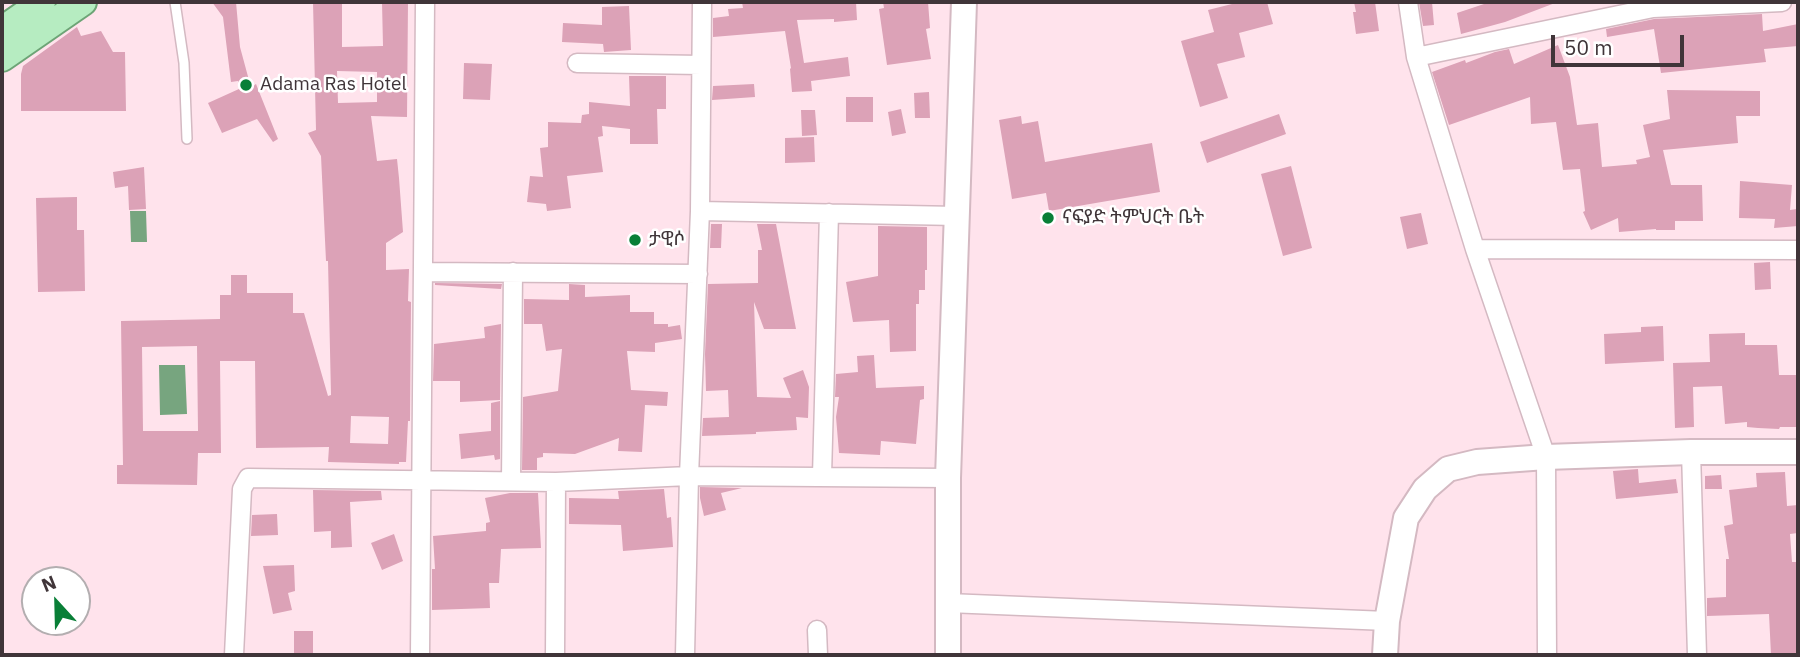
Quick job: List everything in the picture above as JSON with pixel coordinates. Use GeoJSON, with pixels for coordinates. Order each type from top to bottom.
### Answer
{"type":"FeatureCollection","features":[{"type":"Feature","properties":{"kind":"main road"},"geometry":{"type":"LineString","coordinates":[[2,30],[43,2]]}},
{"type":"Feature","properties":{"kind":"main road"},"geometry":{"type":"LineString","coordinates":[[2,58],[83,2]]}},
{"type":"Feature","properties":{"kind":"street"},"geometry":{"type":"LineString","coordinates":[[420,655],[425,2]]}},
{"type":"Feature","properties":{"kind":"street"},"geometry":{"type":"LineString","coordinates":[[685,655],[689,476],[698,274],[702,2]]}},
{"type":"Feature","properties":{"kind":"street"},"geometry":{"type":"LineString","coordinates":[[948,655],[948,478],[964,2]]}},
{"type":"Feature","properties":{"kind":"street"},"geometry":{"type":"LineString","coordinates":[[1408,2],[1416,57],[1475,249],[1546,457],[1547,655]]}},
{"type":"Feature","properties":{"kind":"street"},"geometry":{"type":"LineString","coordinates":[[1416,57],[1653,8],[1782,2]]}},
{"type":"Feature","properties":{"kind":"street"},"geometry":{"type":"LineString","coordinates":[[577,63],[701,65]]}},
{"type":"Feature","properties":{"kind":"street"},"geometry":{"type":"LineString","coordinates":[[699,211],[957,216]]}},
{"type":"Feature","properties":{"kind":"street"},"geometry":{"type":"LineString","coordinates":[[822,477],[829,213]]}},
{"type":"Feature","properties":{"kind":"street"},"geometry":{"type":"LineString","coordinates":[[1475,249],[1798,250]]}},
{"type":"Feature","properties":{"kind":"street"},"geometry":{"type":"LineString","coordinates":[[423,272],[698,274]]}},
{"type":"Feature","properties":{"kind":"street"},"geometry":{"type":"LineString","coordinates":[[511,481],[513,272]]}},
{"type":"Feature","properties":{"kind":"street"},"geometry":{"type":"LineString","coordinates":[[1691,452],[1697,655]]}},
{"type":"Feature","properties":{"kind":"street"},"geometry":{"type":"LineString","coordinates":[[1385,655],[1387,621],[1406,518],[1425,489],[1448,469],[1477,462],[1546,457],[1691,452],[1798,452]]}},
{"type":"Feature","properties":{"kind":"street"},"geometry":{"type":"LineString","coordinates":[[234,655],[242,489],[248,478],[556,482],[689,476],[948,478]]}},
{"type":"Feature","properties":{"kind":"street"},"geometry":{"type":"LineString","coordinates":[[555,655],[556,482]]}},
{"type":"Feature","properties":{"kind":"street"},"geometry":{"type":"LineString","coordinates":[[948,603],[1387,621]]}},
{"type":"Feature","properties":{"kind":"street"},"geometry":{"type":"LineString","coordinates":[[817,630],[818,655]]}},
{"type":"Feature","properties":{"kind":"lane"},"geometry":{"type":"LineString","coordinates":[[175,2],[184,63],[187,139]]}},
{"type":"Feature","properties":{"kind":"shaded area"},"geometry":{"type":"Polygon","coordinates":[[[130,211],[146,211],[147,242],[131,242],[130,211]]]}},
{"type":"Feature","properties":{"kind":"shaded area"},"geometry":{"type":"Polygon","coordinates":[[[159,365],[185,365],[187,414],[160,415],[159,365]]]}},
{"type":"Feature","properties":{"kind":"building"},"geometry":{"type":"Polygon","coordinates":[[[212,2],[236,2],[240,47],[250,84],[240,87],[238,81],[231,82],[223,17],[212,2]]]}},
{"type":"Feature","properties":{"kind":"building"},"geometry":{"type":"Polygon","coordinates":[[[313,2],[342,2],[342,47],[383,46],[382,2],[408,2],[407,117],[371,116],[377,161],[397,159],[399,178],[403,232],[386,243],[386,270],[409,269],[410,421],[406,462],[328,462],[329,447],[256,448],[255,361],[220,361],[221,453],[198,453],[197,485],[117,484],[117,465],[123,465],[121,321],[220,319],[220,295],[231,295],[231,275],[247,275],[247,293],[293,293],[293,313],[304,313],[328,396],[331,395],[328,261],[321,156],[308,133],[316,130],[313,2]],[[337,71],[338,103],[377,102],[377,72],[337,71]],[[197,346],[142,347],[143,431],[198,431],[197,346]],[[351,416],[350,443],[388,444],[389,417],[351,416]]]}},
{"type":"Feature","properties":{"kind":"building"},"geometry":{"type":"Polygon","coordinates":[[[742,2],[856,2],[857,20],[797,20],[804,63],[848,57],[850,76],[811,81],[812,91],[792,92],[785,31],[713,37],[713,18],[729,16],[728,9],[743,8],[742,2]]]}},
{"type":"Feature","properties":{"kind":"building"},"geometry":{"type":"Polygon","coordinates":[[[883,2],[928,2],[930,28],[926,29],[931,59],[887,65],[879,9],[884,8],[883,2]]]}},
{"type":"Feature","properties":{"kind":"building"},"geometry":{"type":"Polygon","coordinates":[[[1240,2],[1267,2],[1273,24],[1239,33],[1245,57],[1217,64],[1228,98],[1200,107],[1181,41],[1214,32],[1208,10],[1240,2]]]}},
{"type":"Feature","properties":{"kind":"building"},"geometry":{"type":"Polygon","coordinates":[[[1354,2],[1375,2],[1379,31],[1356,34],[1354,2]]]}},
{"type":"Feature","properties":{"kind":"building"},"geometry":{"type":"Polygon","coordinates":[[[1419,2],[1432,2],[1434,25],[1423,26],[1419,2]]]}},
{"type":"Feature","properties":{"kind":"building"},"geometry":{"type":"Polygon","coordinates":[[[1490,2],[1555,3],[1505,22],[1461,34],[1457,13],[1490,2]]]}},
{"type":"Feature","properties":{"kind":"building"},"geometry":{"type":"Polygon","coordinates":[[[629,6],[631,50],[604,52],[603,44],[562,42],[563,23],[602,25],[602,7],[629,6]]]}},
{"type":"Feature","properties":{"kind":"building"},"geometry":{"type":"Polygon","coordinates":[[[1762,14],[1763,31],[1798,24],[1798,46],[1764,49],[1766,62],[1661,73],[1654,29],[1607,37],[1606,29],[1654,19],[1762,14]]]}},
{"type":"Feature","properties":{"kind":"building"},"geometry":{"type":"Polygon","coordinates":[[[77,27],[81,36],[101,31],[113,52],[125,52],[126,111],[21,111],[23,66],[77,27]]]}},
{"type":"Feature","properties":{"kind":"building"},"geometry":{"type":"Polygon","coordinates":[[[1558,45],[1570,77],[1577,125],[1598,123],[1602,167],[1637,164],[1636,160],[1650,157],[1643,125],[1670,119],[1667,90],[1760,91],[1760,116],[1736,116],[1738,143],[1663,150],[1671,185],[1702,185],[1703,221],[1675,221],[1675,230],[1619,232],[1618,218],[1591,230],[1583,212],[1580,169],[1563,170],[1556,122],[1531,124],[1530,97],[1449,125],[1432,72],[1509,49],[1514,64],[1558,45]]]}},
{"type":"Feature","properties":{"kind":"building"},"geometry":{"type":"Polygon","coordinates":[[[464,63],[492,64],[490,100],[463,99],[464,63]]]}},
{"type":"Feature","properties":{"kind":"building"},"geometry":{"type":"Polygon","coordinates":[[[629,76],[666,76],[666,109],[657,109],[658,144],[630,144],[630,129],[602,126],[603,136],[598,137],[603,172],[567,176],[571,208],[547,211],[546,204],[527,202],[530,176],[543,177],[540,148],[548,147],[548,122],[581,123],[582,115],[589,114],[589,102],[630,106],[629,76]]]}},
{"type":"Feature","properties":{"kind":"building"},"geometry":{"type":"Polygon","coordinates":[[[250,84],[251,87],[256,84],[278,139],[273,142],[257,119],[222,133],[208,103],[250,84]]]}},
{"type":"Feature","properties":{"kind":"building"},"geometry":{"type":"Polygon","coordinates":[[[754,84],[755,97],[712,100],[713,86],[754,84]]]}},
{"type":"Feature","properties":{"kind":"building"},"geometry":{"type":"Polygon","coordinates":[[[929,92],[930,118],[915,118],[914,93],[929,92]]]}},
{"type":"Feature","properties":{"kind":"building"},"geometry":{"type":"Polygon","coordinates":[[[846,97],[873,97],[873,122],[846,122],[846,97]]]}},
{"type":"Feature","properties":{"kind":"building"},"geometry":{"type":"Polygon","coordinates":[[[901,109],[906,133],[892,136],[888,112],[901,109]]]}},
{"type":"Feature","properties":{"kind":"building"},"geometry":{"type":"Polygon","coordinates":[[[801,110],[815,110],[817,135],[802,136],[801,110]]]}},
{"type":"Feature","properties":{"kind":"building"},"geometry":{"type":"Polygon","coordinates":[[[1279,114],[1286,134],[1207,163],[1200,142],[1279,114]]]}},
{"type":"Feature","properties":{"kind":"building"},"geometry":{"type":"Polygon","coordinates":[[[1021,116],[1022,124],[1038,121],[1045,162],[1152,143],[1160,192],[1049,211],[1046,193],[1012,199],[999,120],[1021,116]]]}},
{"type":"Feature","properties":{"kind":"building"},"geometry":{"type":"Polygon","coordinates":[[[814,137],[815,162],[785,163],[785,138],[814,137]]]}},
{"type":"Feature","properties":{"kind":"building"},"geometry":{"type":"Polygon","coordinates":[[[1291,166],[1312,248],[1283,256],[1261,174],[1291,166]]]}},
{"type":"Feature","properties":{"kind":"building"},"geometry":{"type":"Polygon","coordinates":[[[144,167],[146,209],[129,210],[128,186],[115,188],[113,172],[144,167]]]}},
{"type":"Feature","properties":{"kind":"building"},"geometry":{"type":"Polygon","coordinates":[[[1740,181],[1792,185],[1790,210],[1797,209],[1798,226],[1774,228],[1775,219],[1739,218],[1740,181]]]}},
{"type":"Feature","properties":{"kind":"building"},"geometry":{"type":"Polygon","coordinates":[[[77,197],[77,230],[84,230],[85,291],[38,292],[36,198],[77,197]]]}},
{"type":"Feature","properties":{"kind":"building"},"geometry":{"type":"Polygon","coordinates":[[[1421,213],[1428,244],[1407,249],[1400,217],[1421,213]]]}},
{"type":"Feature","properties":{"kind":"building"},"geometry":{"type":"Polygon","coordinates":[[[711,224],[722,224],[721,248],[710,248],[711,224]]]}},
{"type":"Feature","properties":{"kind":"building"},"geometry":{"type":"Polygon","coordinates":[[[757,224],[776,224],[796,329],[764,329],[754,302],[757,397],[791,398],[783,378],[803,370],[809,387],[808,418],[796,417],[797,430],[702,436],[703,418],[729,417],[728,390],[706,391],[708,284],[758,283],[758,250],[762,250],[757,224]]]}},
{"type":"Feature","properties":{"kind":"building"},"geometry":{"type":"Polygon","coordinates":[[[878,226],[927,227],[925,290],[919,290],[919,304],[916,304],[916,351],[890,352],[889,320],[853,322],[846,282],[878,276],[878,226]]]}},
{"type":"Feature","properties":{"kind":"building"},"geometry":{"type":"Polygon","coordinates":[[[1770,262],[1771,289],[1755,290],[1754,263],[1770,262]]]}},
{"type":"Feature","properties":{"kind":"building"},"geometry":{"type":"Polygon","coordinates":[[[435,283],[502,284],[501,289],[435,283]]]}},
{"type":"Feature","properties":{"kind":"building"},"geometry":{"type":"Polygon","coordinates":[[[569,284],[585,285],[585,297],[630,295],[630,312],[654,312],[654,324],[668,324],[668,327],[680,325],[682,339],[655,343],[655,352],[627,351],[631,390],[668,392],[667,406],[645,405],[642,452],[618,451],[619,438],[575,454],[543,453],[543,457],[537,458],[537,470],[522,470],[523,397],[558,391],[562,349],[546,351],[542,324],[524,324],[524,299],[569,300],[569,284]]]}},
{"type":"Feature","properties":{"kind":"building"},"geometry":{"type":"Polygon","coordinates":[[[501,324],[500,400],[460,402],[460,381],[433,381],[434,344],[485,338],[484,327],[501,324]]]}},
{"type":"Feature","properties":{"kind":"building"},"geometry":{"type":"Polygon","coordinates":[[[1663,326],[1664,361],[1605,364],[1604,334],[1641,332],[1641,327],[1663,326]]]}},
{"type":"Feature","properties":{"kind":"building"},"geometry":{"type":"Polygon","coordinates":[[[1745,333],[1745,345],[1777,345],[1779,375],[1798,375],[1798,427],[1747,427],[1747,422],[1725,424],[1722,386],[1693,387],[1694,427],[1675,428],[1673,363],[1710,362],[1709,334],[1745,333]]]}},
{"type":"Feature","properties":{"kind":"building"},"geometry":{"type":"Polygon","coordinates":[[[874,355],[876,388],[924,386],[916,444],[881,441],[880,455],[839,453],[836,417],[839,397],[835,397],[836,374],[858,372],[857,356],[874,355]]]}},
{"type":"Feature","properties":{"kind":"building"},"geometry":{"type":"Polygon","coordinates":[[[500,401],[500,459],[495,460],[494,455],[461,459],[459,434],[491,431],[491,403],[500,401]]]}},
{"type":"Feature","properties":{"kind":"building"},"geometry":{"type":"Polygon","coordinates":[[[1638,469],[1639,483],[1676,479],[1678,493],[1616,499],[1613,471],[1638,469]]]}},
{"type":"Feature","properties":{"kind":"building"},"geometry":{"type":"Polygon","coordinates":[[[1785,472],[1787,506],[1798,505],[1798,533],[1790,534],[1792,562],[1798,562],[1798,655],[1771,655],[1769,614],[1707,616],[1707,598],[1726,597],[1726,559],[1729,559],[1724,526],[1733,524],[1729,490],[1757,487],[1756,473],[1785,472]]]}},
{"type":"Feature","properties":{"kind":"building"},"geometry":{"type":"Polygon","coordinates":[[[1721,475],[1722,489],[1705,489],[1705,476],[1721,475]]]}},
{"type":"Feature","properties":{"kind":"building"},"geometry":{"type":"Polygon","coordinates":[[[700,487],[742,488],[721,493],[726,510],[704,516],[700,487]]]}},
{"type":"Feature","properties":{"kind":"building"},"geometry":{"type":"Polygon","coordinates":[[[664,489],[667,518],[671,517],[673,547],[623,551],[621,525],[569,524],[569,498],[619,499],[618,491],[664,489]]]}},
{"type":"Feature","properties":{"kind":"building"},"geometry":{"type":"Polygon","coordinates":[[[313,490],[381,491],[382,500],[350,502],[352,547],[331,548],[331,531],[314,532],[313,490]]]}},
{"type":"Feature","properties":{"kind":"building"},"geometry":{"type":"Polygon","coordinates":[[[510,493],[538,493],[541,548],[501,549],[499,583],[489,583],[490,608],[432,610],[432,569],[435,569],[433,536],[486,531],[486,523],[490,522],[485,498],[510,493]]]}},
{"type":"Feature","properties":{"kind":"building"},"geometry":{"type":"Polygon","coordinates":[[[277,514],[278,535],[251,536],[252,515],[277,514]]]}},
{"type":"Feature","properties":{"kind":"building"},"geometry":{"type":"Polygon","coordinates":[[[394,534],[403,561],[382,570],[371,543],[394,534]]]}},
{"type":"Feature","properties":{"kind":"building"},"geometry":{"type":"Polygon","coordinates":[[[294,565],[295,591],[288,593],[292,610],[273,614],[263,566],[294,565]]]}},
{"type":"Feature","properties":{"kind":"building"},"geometry":{"type":"Polygon","coordinates":[[[294,631],[313,631],[313,655],[294,655],[294,631]]]}},
{"type":"Feature","properties":{"kind":"place","name":"Adama Ras Hotel"},"geometry":{"type":"Point","coordinates":[246,85]}},
{"type":"Feature","properties":{"kind":"place","name":"ናፍያድ ትምህርት ቤት"},"geometry":{"type":"Point","coordinates":[1048,218]}},
{"type":"Feature","properties":{"kind":"place","name":"ታዊሶ"},"geometry":{"type":"Point","coordinates":[635,240]}}]}
